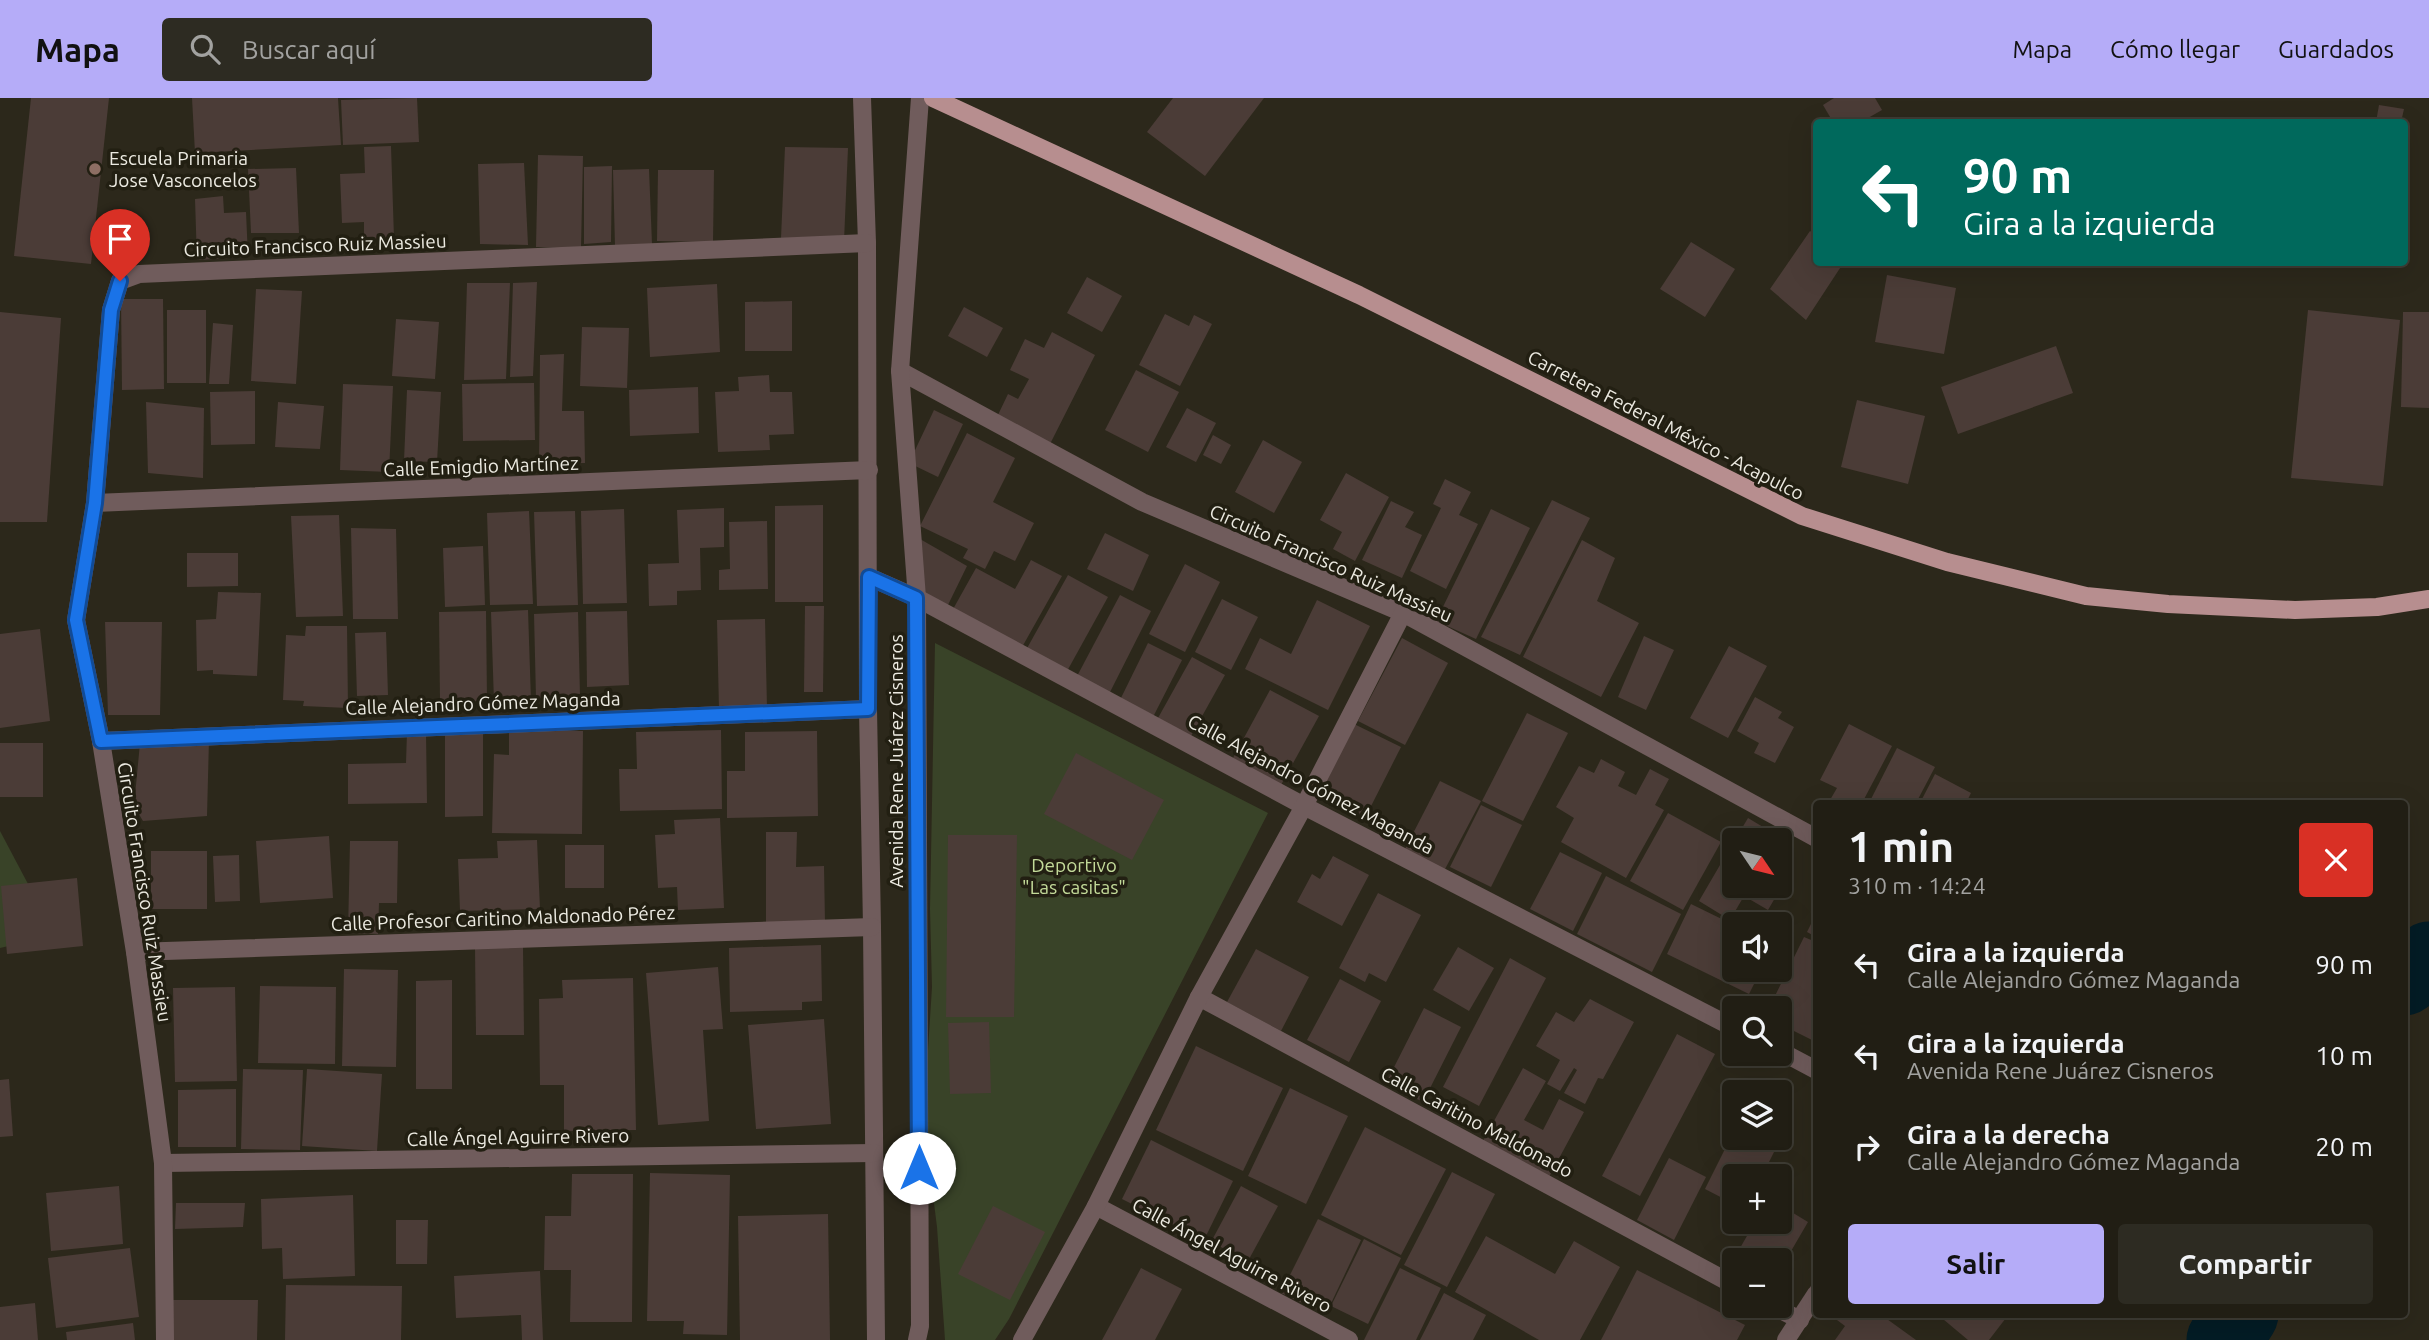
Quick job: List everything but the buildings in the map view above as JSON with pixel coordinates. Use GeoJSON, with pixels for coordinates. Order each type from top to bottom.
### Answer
{"type":"FeatureCollection","features":[{"type":"Feature","properties":{"kind":"main road","name":"Carretera Federal México - Acapulco"},"geometry":{"type":"LineString","coordinates":[[933,98],[1359,295],[1802,516],[1947,562],[2086,596],[2168,604],[2295,610],[2377,607],[2429,599]]}},
{"type":"Feature","properties":{"kind":"street","name":"Avenida Rene Juárez Cisneros"},"geometry":{"type":"LineString","coordinates":[[862,98],[867,243],[868,709],[876,1340]]}},
{"type":"Feature","properties":{"kind":"street","name":"Avenida Rene Juárez Cisneros"},"geometry":{"type":"LineString","coordinates":[[917,1340],[920,1312],[916,598],[900,371],[920,98]]}},
{"type":"Feature","properties":{"kind":"street","name":"Circuito Francisco Ruiz Massieu"},"geometry":{"type":"LineString","coordinates":[[165,1340],[163,1163],[135,952],[101,741],[76,620],[95,503],[111,310],[120,281],[139,274],[867,243]]}},
{"type":"Feature","properties":{"kind":"street","name":"Circuito Francisco Ruiz Massieu"},"geometry":{"type":"LineString","coordinates":[[900,371],[1142,502],[1403,613],[1813,836]]}},
{"type":"Feature","properties":{"kind":"street","name":"Calle Emigdio Martínez"},"geometry":{"type":"LineString","coordinates":[[95,503],[869,470]]}},
{"type":"Feature","properties":{"kind":"street","name":"Calle Alejandro Gómez Maganda"},"geometry":{"type":"LineString","coordinates":[[869,577],[916,598],[1304,806],[1722,1022]]}},
{"type":"Feature","properties":{"kind":"street"},"geometry":{"type":"LineString","coordinates":[[1022,1340],[1096,1206],[1199,997],[1304,806],[1403,613]]}},
{"type":"Feature","properties":{"kind":"street","name":"Calle Alejandro Gómez Maganda"},"geometry":{"type":"LineString","coordinates":[[101,741],[868,709]]}},
{"type":"Feature","properties":{"kind":"street","name":"Calle Profesor Caritino Maldonado Pérez"},"geometry":{"type":"LineString","coordinates":[[135,952],[872,927]]}},
{"type":"Feature","properties":{"kind":"street","name":"Calle Caritino Maldonado"},"geometry":{"type":"LineString","coordinates":[[1199,997],[1722,1279]]}},
{"type":"Feature","properties":{"kind":"street"},"geometry":{"type":"LineString","coordinates":[[1792,1057],[1813,1068]]}},
{"type":"Feature","properties":{"kind":"street","name":"Calle Ángel Aguirre Rivero"},"geometry":{"type":"LineString","coordinates":[[163,1163],[874,1153]]}},
{"type":"Feature","properties":{"kind":"street","name":"Calle Ángel Aguirre Rivero"},"geometry":{"type":"LineString","coordinates":[[1096,1206],[1349,1340]]}},
{"type":"Feature","properties":{"kind":"street"},"geometry":{"type":"LineString","coordinates":[[1786,1340],[1813,1299]]}},
{"type":"Feature","properties":{"kind":"street"},"geometry":{"type":"LineString","coordinates":[[1792,1316],[1800,1320]]}},
{"type":"Feature","properties":{"kind":"green space","name":"Deportivo \"Las casitas\""},"geometry":{"type":"Polygon","coordinates":[[[935,643],[1268,813],[1009,1319],[995,1340],[945,1340],[937,1227],[928,1156],[927,1066],[932,987],[930,909],[935,643]]]}},
{"type":"Feature","properties":{"kind":"green space"},"geometry":{"type":"Polygon","coordinates":[[[0,831],[55,935],[0,948],[0,831]]]}},
{"type":"Feature","properties":{"kind":"waterway"},"geometry":{"type":"LineString","coordinates":[[2408,975],[2429,959]]}},
{"type":"Feature","properties":{"kind":"waterway"},"geometry":{"type":"LineString","coordinates":[[2224,1340],[2238,1318]]}},
{"type":"Feature","properties":{"kind":"place","name":"Escuela Primaria Jose Vasconcelos"},"geometry":{"type":"Point","coordinates":[95,169]}},
{"type":"Feature","properties":{"kind":"route"},"geometry":{"type":"LineString","coordinates":[[120,281],[111,310],[95,503],[76,620],[101,741],[868,709],[869,577],[916,598],[919,1168]]}}]}
